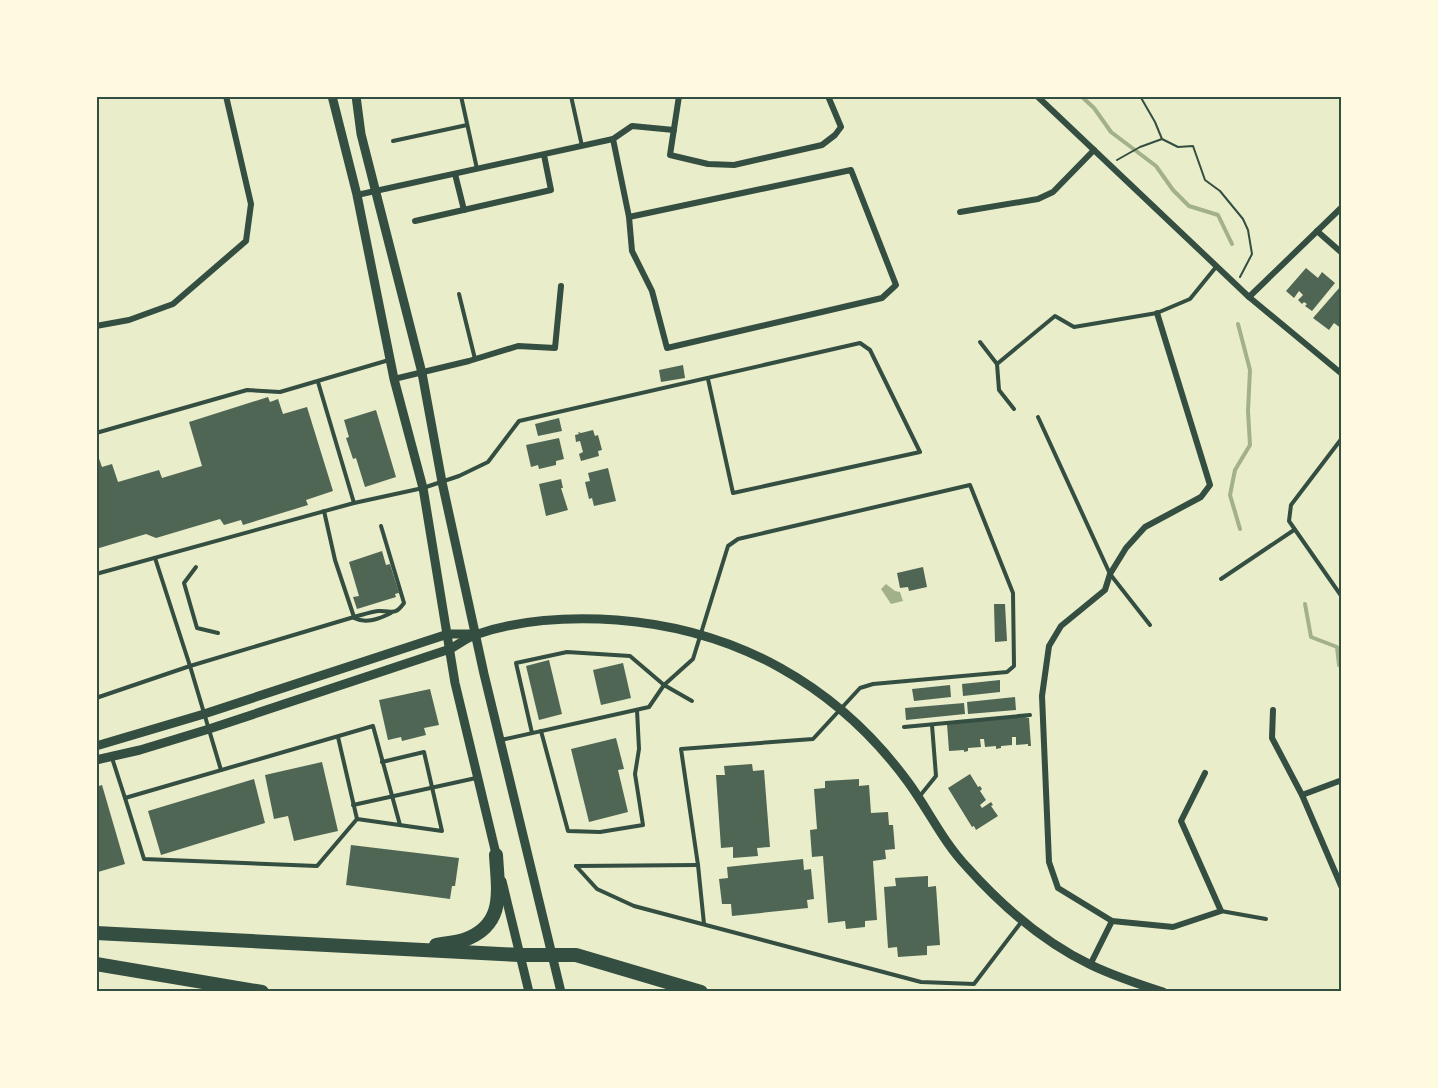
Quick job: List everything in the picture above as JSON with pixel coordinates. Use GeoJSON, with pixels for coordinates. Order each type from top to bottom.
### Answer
{"type":"FeatureCollection","features":[{"type":"Feature","properties":{"kind":"highway"},"geometry":{"type":"LineString","coordinates":[[414,950],[462,941],[478,934],[491,921],[498,907],[496,855]]}},
{"type":"Feature","properties":{"kind":"highway"},"geometry":{"type":"LineString","coordinates":[[96,933],[520,956],[576,955],[701,992]]}},
{"type":"Feature","properties":{"kind":"highway"},"geometry":{"type":"LineString","coordinates":[[96,964],[262,992]]}},
{"type":"Feature","properties":{"kind":"street"},"geometry":{"type":"LineString","coordinates":[[96,326],[129,320],[173,304],[246,241],[251,204],[226,96]]}},
{"type":"Feature","properties":{"kind":"street"},"geometry":{"type":"LineString","coordinates":[[332,96],[357,195],[389,360],[423,488],[455,683],[529,992]]}},
{"type":"Feature","properties":{"kind":"street"},"geometry":{"type":"LineString","coordinates":[[356,96],[361,134],[422,373],[442,482],[476,634],[561,992]]}},
{"type":"Feature","properties":{"kind":"street"},"geometry":{"type":"LineString","coordinates":[[679,96],[670,155],[708,164],[734,165],[822,145],[841,127],[828,96]]}},
{"type":"Feature","properties":{"kind":"street"},"geometry":{"type":"LineString","coordinates":[[1037,96],[1249,297],[1342,374]]}},
{"type":"Feature","properties":{"kind":"street"},"geometry":{"type":"LineString","coordinates":[[357,195],[613,139],[632,126],[674,130]]}},
{"type":"Feature","properties":{"kind":"street"},"geometry":{"type":"LineString","coordinates":[[613,139],[632,251],[652,291],[667,348],[882,298],[896,285],[851,170],[628,218]]}},
{"type":"Feature","properties":{"kind":"street"},"geometry":{"type":"LineString","coordinates":[[960,212],[1038,199],[1053,192],[1094,150]]}},
{"type":"Feature","properties":{"kind":"street"},"geometry":{"type":"LineString","coordinates":[[415,221],[551,190],[544,155]]}},
{"type":"Feature","properties":{"kind":"street"},"geometry":{"type":"LineString","coordinates":[[455,174],[464,210]]}},
{"type":"Feature","properties":{"kind":"street"},"geometry":{"type":"LineString","coordinates":[[1249,297],[1342,207]]}},
{"type":"Feature","properties":{"kind":"street"},"geometry":{"type":"LineString","coordinates":[[1317,231],[1342,254]]}},
{"type":"Feature","properties":{"kind":"street"},"geometry":{"type":"LineString","coordinates":[[394,379],[518,346],[555,348],[561,286]]}},
{"type":"Feature","properties":{"kind":"street"},"geometry":{"type":"LineString","coordinates":[[1157,313],[1210,485],[1201,497],[1145,527],[1126,548],[1110,574],[1105,590],[1061,626],[1049,646],[1042,696],[1049,862],[1058,888],[1112,921],[1173,927],[1221,911],[1181,822],[1205,773]]}},
{"type":"Feature","properties":{"kind":"street"},"geometry":{"type":"LineString","coordinates":[[96,746],[204,714],[448,634],[476,634],[508,626],[585,618],[639,622],[700,634],[761,656],[814,688],[841,709],[883,750],[965,866],[1022,921],[1090,965],[1162,992]]}},
{"type":"Feature","properties":{"kind":"street"},"geometry":{"type":"LineString","coordinates":[[96,759],[111,758],[209,729],[450,649],[476,634]]}},
{"type":"Feature","properties":{"kind":"street"},"geometry":{"type":"LineString","coordinates":[[1273,710],[1272,738],[1302,795],[1342,888]]}},
{"type":"Feature","properties":{"kind":"street"},"geometry":{"type":"LineString","coordinates":[[1302,795],[1342,780]]}},
{"type":"Feature","properties":{"kind":"street"},"geometry":{"type":"LineString","coordinates":[[1090,965],[1112,921]]}},
{"type":"Feature","properties":{"kind":"lane"},"geometry":{"type":"LineString","coordinates":[[461,96],[478,170]]}},
{"type":"Feature","properties":{"kind":"lane"},"geometry":{"type":"LineString","coordinates":[[571,96],[582,146]]}},
{"type":"Feature","properties":{"kind":"lane"},"geometry":{"type":"LineString","coordinates":[[393,141],[467,125]]}},
{"type":"Feature","properties":{"kind":"lane"},"geometry":{"type":"LineString","coordinates":[[997,364],[1055,316],[1074,327],[1157,313],[1190,299],[1216,266]]}},
{"type":"Feature","properties":{"kind":"lane"},"geometry":{"type":"LineString","coordinates":[[459,294],[476,359]]}},
{"type":"Feature","properties":{"kind":"lane"},"geometry":{"type":"LineString","coordinates":[[980,342],[997,364],[999,390],[1014,409]]}},
{"type":"Feature","properties":{"kind":"lane"},"geometry":{"type":"LineString","coordinates":[[96,574],[354,503],[423,488],[459,476],[488,462],[519,421],[860,343],[870,350],[920,452],[733,493],[708,379]]}},
{"type":"Feature","properties":{"kind":"lane"},"geometry":{"type":"LineString","coordinates":[[96,433],[247,390],[280,392],[389,360]]}},
{"type":"Feature","properties":{"kind":"lane"},"geometry":{"type":"LineString","coordinates":[[318,382],[354,503]]}},
{"type":"Feature","properties":{"kind":"lane"},"geometry":{"type":"LineString","coordinates":[[1038,417],[1110,574],[1150,625]]}},
{"type":"Feature","properties":{"kind":"lane"},"geometry":{"type":"LineString","coordinates":[[1342,438],[1291,505],[1289,521],[1342,597]]}},
{"type":"Feature","properties":{"kind":"lane"},"geometry":{"type":"LineString","coordinates":[[500,740],[649,707],[664,685],[693,658],[728,546],[738,539],[970,485],[1013,593],[1014,666],[1006,672],[873,684],[860,688],[813,739],[681,749],[704,924]]}},
{"type":"Feature","properties":{"kind":"lane"},"geometry":{"type":"LineString","coordinates":[[324,511],[354,617]]}},
{"type":"Feature","properties":{"kind":"lane"},"geometry":{"type":"LineString","coordinates":[[96,698],[190,666],[354,617],[381,611],[392,613],[399,610],[404,603],[381,526]]}},
{"type":"Feature","properties":{"kind":"lane"},"geometry":{"type":"LineString","coordinates":[[1221,579],[1294,530]]}},
{"type":"Feature","properties":{"kind":"lane"},"geometry":{"type":"LineString","coordinates":[[155,558],[221,770]]}},
{"type":"Feature","properties":{"kind":"lane"},"geometry":{"type":"LineString","coordinates":[[196,567],[183,583],[197,628],[218,633]]}},
{"type":"Feature","properties":{"kind":"lane"},"geometry":{"type":"LineString","coordinates":[[532,733],[516,663],[567,652],[630,656],[664,685],[692,701]]}},
{"type":"Feature","properties":{"kind":"lane"},"geometry":{"type":"LineString","coordinates":[[541,731],[568,831],[600,832],[643,825],[634,774],[639,748],[637,710]]}},
{"type":"Feature","properties":{"kind":"lane"},"geometry":{"type":"LineString","coordinates":[[904,727],[1030,715]]}},
{"type":"Feature","properties":{"kind":"lane"},"geometry":{"type":"LineString","coordinates":[[918,798],[936,777],[932,725]]}},
{"type":"Feature","properties":{"kind":"lane"},"geometry":{"type":"LineString","coordinates":[[125,798],[373,726],[400,825]]}},
{"type":"Feature","properties":{"kind":"lane"},"geometry":{"type":"LineString","coordinates":[[338,736],[357,819]]}},
{"type":"Feature","properties":{"kind":"lane"},"geometry":{"type":"LineString","coordinates":[[357,819],[442,831],[424,752],[382,762]]}},
{"type":"Feature","properties":{"kind":"lane"},"geometry":{"type":"LineString","coordinates":[[111,758],[144,859],[317,866],[357,819]]}},
{"type":"Feature","properties":{"kind":"lane"},"geometry":{"type":"LineString","coordinates":[[353,805],[477,777]]}},
{"type":"Feature","properties":{"kind":"lane"},"geometry":{"type":"LineString","coordinates":[[698,865],[576,866],[597,889],[634,906],[921,982],[974,984],[1022,921]]}},
{"type":"Feature","properties":{"kind":"lane"},"geometry":{"type":"LineString","coordinates":[[1221,911],[1266,919]]}},
{"type":"Feature","properties":{"kind":"path"},"geometry":{"type":"LineString","coordinates":[[1140,96],[1162,139],[1178,147],[1193,146],[1205,180],[1220,191],[1244,219],[1252,254],[1236,284]]}},
{"type":"Feature","properties":{"kind":"path"},"geometry":{"type":"LineString","coordinates":[[1110,165],[1131,151],[1162,139]]}},
{"type":"Feature","properties":{"kind":"shaded area"},"geometry":{"type":"Polygon","coordinates":[[[886,584],[900,592],[903,601],[891,604],[881,589],[886,584]]]}},
{"type":"Feature","properties":{"kind":"building"},"geometry":{"type":"Polygon","coordinates":[[[1306,268],[1318,278],[1322,272],[1335,283],[1312,311],[1305,306],[1307,304],[1304,302],[1302,304],[1298,300],[1303,295],[1299,291],[1294,298],[1286,291],[1306,268]]]}},
{"type":"Feature","properties":{"kind":"building"},"geometry":{"type":"Polygon","coordinates":[[[1340,287],[1342,289],[1342,329],[1334,323],[1329,330],[1313,318],[1340,287]]]}},
{"type":"Feature","properties":{"kind":"building"},"geometry":{"type":"Polygon","coordinates":[[[683,365],[685,378],[661,382],[659,370],[683,365]]]}},
{"type":"Feature","properties":{"kind":"building"},"geometry":{"type":"Polygon","coordinates":[[[268,397],[270,402],[278,399],[283,414],[307,407],[333,491],[306,500],[308,505],[243,525],[241,520],[224,525],[220,519],[156,538],[146,534],[96,549],[96,450],[102,467],[112,464],[118,482],[159,470],[162,478],[202,466],[189,422],[268,397]]]}},
{"type":"Feature","properties":{"kind":"building"},"geometry":{"type":"Polygon","coordinates":[[[376,410],[396,477],[365,487],[356,458],[353,459],[346,438],[349,437],[344,420],[376,410]]]}},
{"type":"Feature","properties":{"kind":"building"},"geometry":{"type":"Polygon","coordinates":[[[559,418],[562,431],[538,436],[535,424],[559,418]]]}},
{"type":"Feature","properties":{"kind":"building"},"geometry":{"type":"Polygon","coordinates":[[[593,430],[595,436],[598,435],[602,450],[598,451],[599,456],[581,461],[579,454],[583,452],[580,441],[576,442],[575,435],[579,434],[578,432],[593,430]]]}},
{"type":"Feature","properties":{"kind":"building"},"geometry":{"type":"Polygon","coordinates":[[[559,438],[564,459],[556,461],[556,465],[539,469],[538,465],[531,467],[526,445],[559,438]]]}},
{"type":"Feature","properties":{"kind":"building"},"geometry":{"type":"Polygon","coordinates":[[[608,468],[616,501],[594,506],[592,498],[589,499],[585,482],[590,481],[588,473],[608,468]]]}},
{"type":"Feature","properties":{"kind":"building"},"geometry":{"type":"Polygon","coordinates":[[[561,479],[563,488],[561,488],[568,510],[546,516],[539,484],[561,479]]]}},
{"type":"Feature","properties":{"kind":"building"},"geometry":{"type":"Polygon","coordinates":[[[382,551],[386,565],[390,564],[399,593],[395,594],[396,597],[357,609],[353,597],[359,596],[349,562],[382,551]]]}},
{"type":"Feature","properties":{"kind":"building"},"geometry":{"type":"Polygon","coordinates":[[[923,567],[927,587],[909,591],[908,587],[900,588],[897,573],[923,567]]]}},
{"type":"Feature","properties":{"kind":"building"},"geometry":{"type":"Polygon","coordinates":[[[994,604],[1005,604],[1007,641],[995,642],[994,604]]]}},
{"type":"Feature","properties":{"kind":"building"},"geometry":{"type":"Polygon","coordinates":[[[549,660],[562,714],[539,720],[526,666],[549,660]]]}},
{"type":"Feature","properties":{"kind":"building"},"geometry":{"type":"Polygon","coordinates":[[[623,663],[631,698],[601,705],[593,670],[623,663]]]}},
{"type":"Feature","properties":{"kind":"building"},"geometry":{"type":"Polygon","coordinates":[[[1000,680],[1000,692],[963,696],[962,684],[1000,680]]]}},
{"type":"Feature","properties":{"kind":"building"},"geometry":{"type":"Polygon","coordinates":[[[950,685],[951,697],[914,701],[912,689],[950,685]]]}},
{"type":"Feature","properties":{"kind":"building"},"geometry":{"type":"Polygon","coordinates":[[[430,689],[439,725],[424,728],[426,735],[402,741],[401,737],[388,740],[379,700],[430,689]]]}},
{"type":"Feature","properties":{"kind":"building"},"geometry":{"type":"Polygon","coordinates":[[[1015,697],[1016,710],[968,714],[967,702],[1015,697]]]}},
{"type":"Feature","properties":{"kind":"building"},"geometry":{"type":"Polygon","coordinates":[[[964,703],[965,714],[906,720],[905,708],[964,703]]]}},
{"type":"Feature","properties":{"kind":"building"},"geometry":{"type":"Polygon","coordinates":[[[1029,718],[1031,746],[1016,745],[1016,737],[1012,737],[1012,745],[1001,746],[1001,748],[985,747],[984,739],[980,739],[981,747],[968,748],[968,751],[964,752],[964,750],[949,751],[947,724],[1029,718]]]}},
{"type":"Feature","properties":{"kind":"building"},"geometry":{"type":"Polygon","coordinates":[[[616,738],[624,769],[618,770],[628,812],[589,822],[571,749],[616,738]]]}},
{"type":"Feature","properties":{"kind":"building"},"geometry":{"type":"Polygon","coordinates":[[[322,762],[338,831],[294,841],[288,816],[274,819],[265,775],[322,762]]]}},
{"type":"Feature","properties":{"kind":"building"},"geometry":{"type":"Polygon","coordinates":[[[752,764],[753,771],[764,770],[770,847],[757,848],[758,856],[733,858],[733,847],[721,848],[716,775],[725,775],[724,766],[752,764]]]}},
{"type":"Feature","properties":{"kind":"building"},"geometry":{"type":"Polygon","coordinates":[[[970,774],[978,787],[982,789],[980,791],[986,800],[980,805],[982,808],[991,802],[998,816],[976,830],[948,788],[970,774]]]}},
{"type":"Feature","properties":{"kind":"building"},"geometry":{"type":"Polygon","coordinates":[[[254,779],[265,823],[161,855],[148,811],[254,779]]]}},
{"type":"Feature","properties":{"kind":"building"},"geometry":{"type":"Polygon","coordinates":[[[859,779],[859,786],[869,785],[871,813],[888,812],[889,825],[893,825],[895,849],[885,850],[886,859],[873,861],[877,920],[865,921],[865,927],[846,929],[845,921],[828,923],[823,856],[812,857],[810,830],[817,829],[814,789],[825,788],[825,781],[859,779]]]}},
{"type":"Feature","properties":{"kind":"building"},"geometry":{"type":"Polygon","coordinates":[[[102,785],[125,864],[98,872],[96,787],[102,785]]]}},
{"type":"Feature","properties":{"kind":"building"},"geometry":{"type":"Polygon","coordinates":[[[351,845],[459,858],[455,886],[452,886],[450,899],[346,885],[351,845]]]}},
{"type":"Feature","properties":{"kind":"building"},"geometry":{"type":"Polygon","coordinates":[[[803,859],[804,870],[811,869],[814,899],[807,900],[808,908],[732,916],[731,904],[722,904],[719,879],[728,878],[727,867],[803,859]]]}},
{"type":"Feature","properties":{"kind":"building"},"geometry":{"type":"Polygon","coordinates":[[[928,876],[928,887],[936,886],[940,945],[927,946],[927,955],[898,957],[897,947],[888,948],[884,887],[896,886],[895,878],[928,876]]]}},
{"type":"Feature","properties":{"kind":"waterway"},"geometry":{"type":"LineString","coordinates":[[1081,96],[1094,108],[1111,132],[1156,166],[1173,190],[1189,206],[1218,215],[1232,244]]}},
{"type":"Feature","properties":{"kind":"waterway"},"geometry":{"type":"LineString","coordinates":[[1238,324],[1250,370],[1248,411],[1250,445],[1235,470],[1230,495],[1240,529]]}},
{"type":"Feature","properties":{"kind":"waterway"},"geometry":{"type":"LineString","coordinates":[[1305,604],[1311,637],[1337,647],[1339,665],[1342,666]]}}]}
